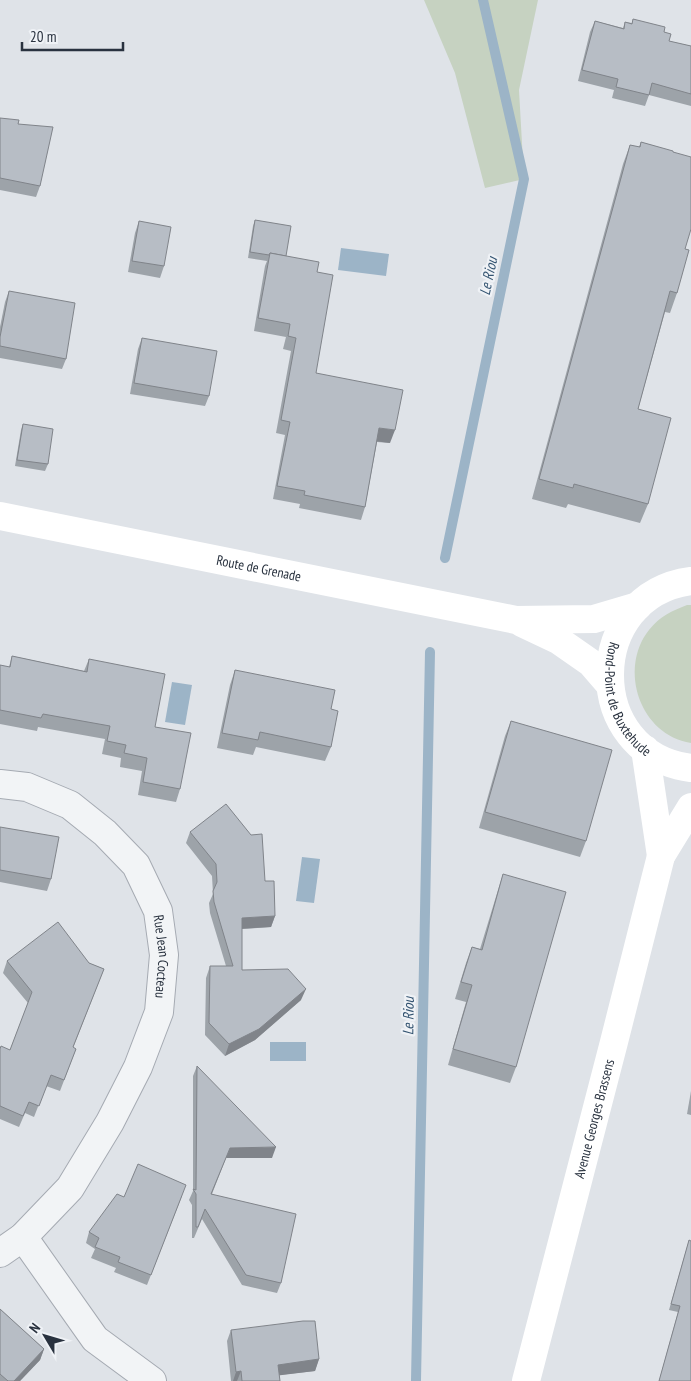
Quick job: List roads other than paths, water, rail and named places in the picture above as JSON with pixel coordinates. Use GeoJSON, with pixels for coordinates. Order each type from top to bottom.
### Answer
{"type":"FeatureCollection","features":[{"type":"Feature","properties":{"kind":"main road","name":"Route de Grenade"},"geometry":{"type":"LineString","coordinates":[[0,516],[516,620]]}},
{"type":"Feature","properties":{"kind":"main road","name":"Rond-Point de Buxtehude"},"geometry":{"type":"LineString","coordinates":[[691,581],[660,590],[638,606],[624,623],[615,643],[610,664],[612,700],[625,727],[645,749],[662,760],[691,768]]}},
{"type":"Feature","properties":{"kind":"main road"},"geometry":{"type":"LineString","coordinates":[[516,620],[594,619],[638,606]]}},
{"type":"Feature","properties":{"kind":"main road"},"geometry":{"type":"LineString","coordinates":[[516,620],[558,640],[590,663],[610,685]]}},
{"type":"Feature","properties":{"kind":"main road","name":"Avenue Georges Brassens"},"geometry":{"type":"LineString","coordinates":[[645,749],[661,856]]}},
{"type":"Feature","properties":{"kind":"main road","name":"Avenue Georges Brassens"},"geometry":{"type":"LineString","coordinates":[[526,1381],[661,856],[691,807]]}},
{"type":"Feature","properties":{"kind":"street","name":"Rue Jean Cocteau"},"geometry":{"type":"LineString","coordinates":[[0,784],[27,787],[70,804],[105,833],[124,852],[136,865],[158,911],[164,955],[159,1012],[138,1067],[110,1122],[70,1188],[23,1237],[0,1253]]}},
{"type":"Feature","properties":{"kind":"street"},"geometry":{"type":"LineString","coordinates":[[23,1237],[95,1339],[152,1381]]}},
{"type":"Feature","properties":{"kind":"water"},"geometry":{"type":"Polygon","coordinates":[[[341,248],[389,254],[386,276],[338,270],[341,248]]]}},
{"type":"Feature","properties":{"kind":"water"},"geometry":{"type":"Polygon","coordinates":[[[172,682],[192,685],[185,725],[165,722],[172,682]]]}},
{"type":"Feature","properties":{"kind":"water"},"geometry":{"type":"Polygon","coordinates":[[[302,857],[320,859],[314,903],[296,901],[302,857]]]}},
{"type":"Feature","properties":{"kind":"water"},"geometry":{"type":"Polygon","coordinates":[[[270,1042],[306,1042],[306,1061],[270,1061],[270,1042]]]}},
{"type":"Feature","properties":{"kind":"waterway","name":"Le Riou"},"geometry":{"type":"LineString","coordinates":[[445,558],[524,179],[483,0]]}},
{"type":"Feature","properties":{"kind":"waterway","name":"Le Riou"},"geometry":{"type":"LineString","coordinates":[[416,1381],[430,652]]}}]}
